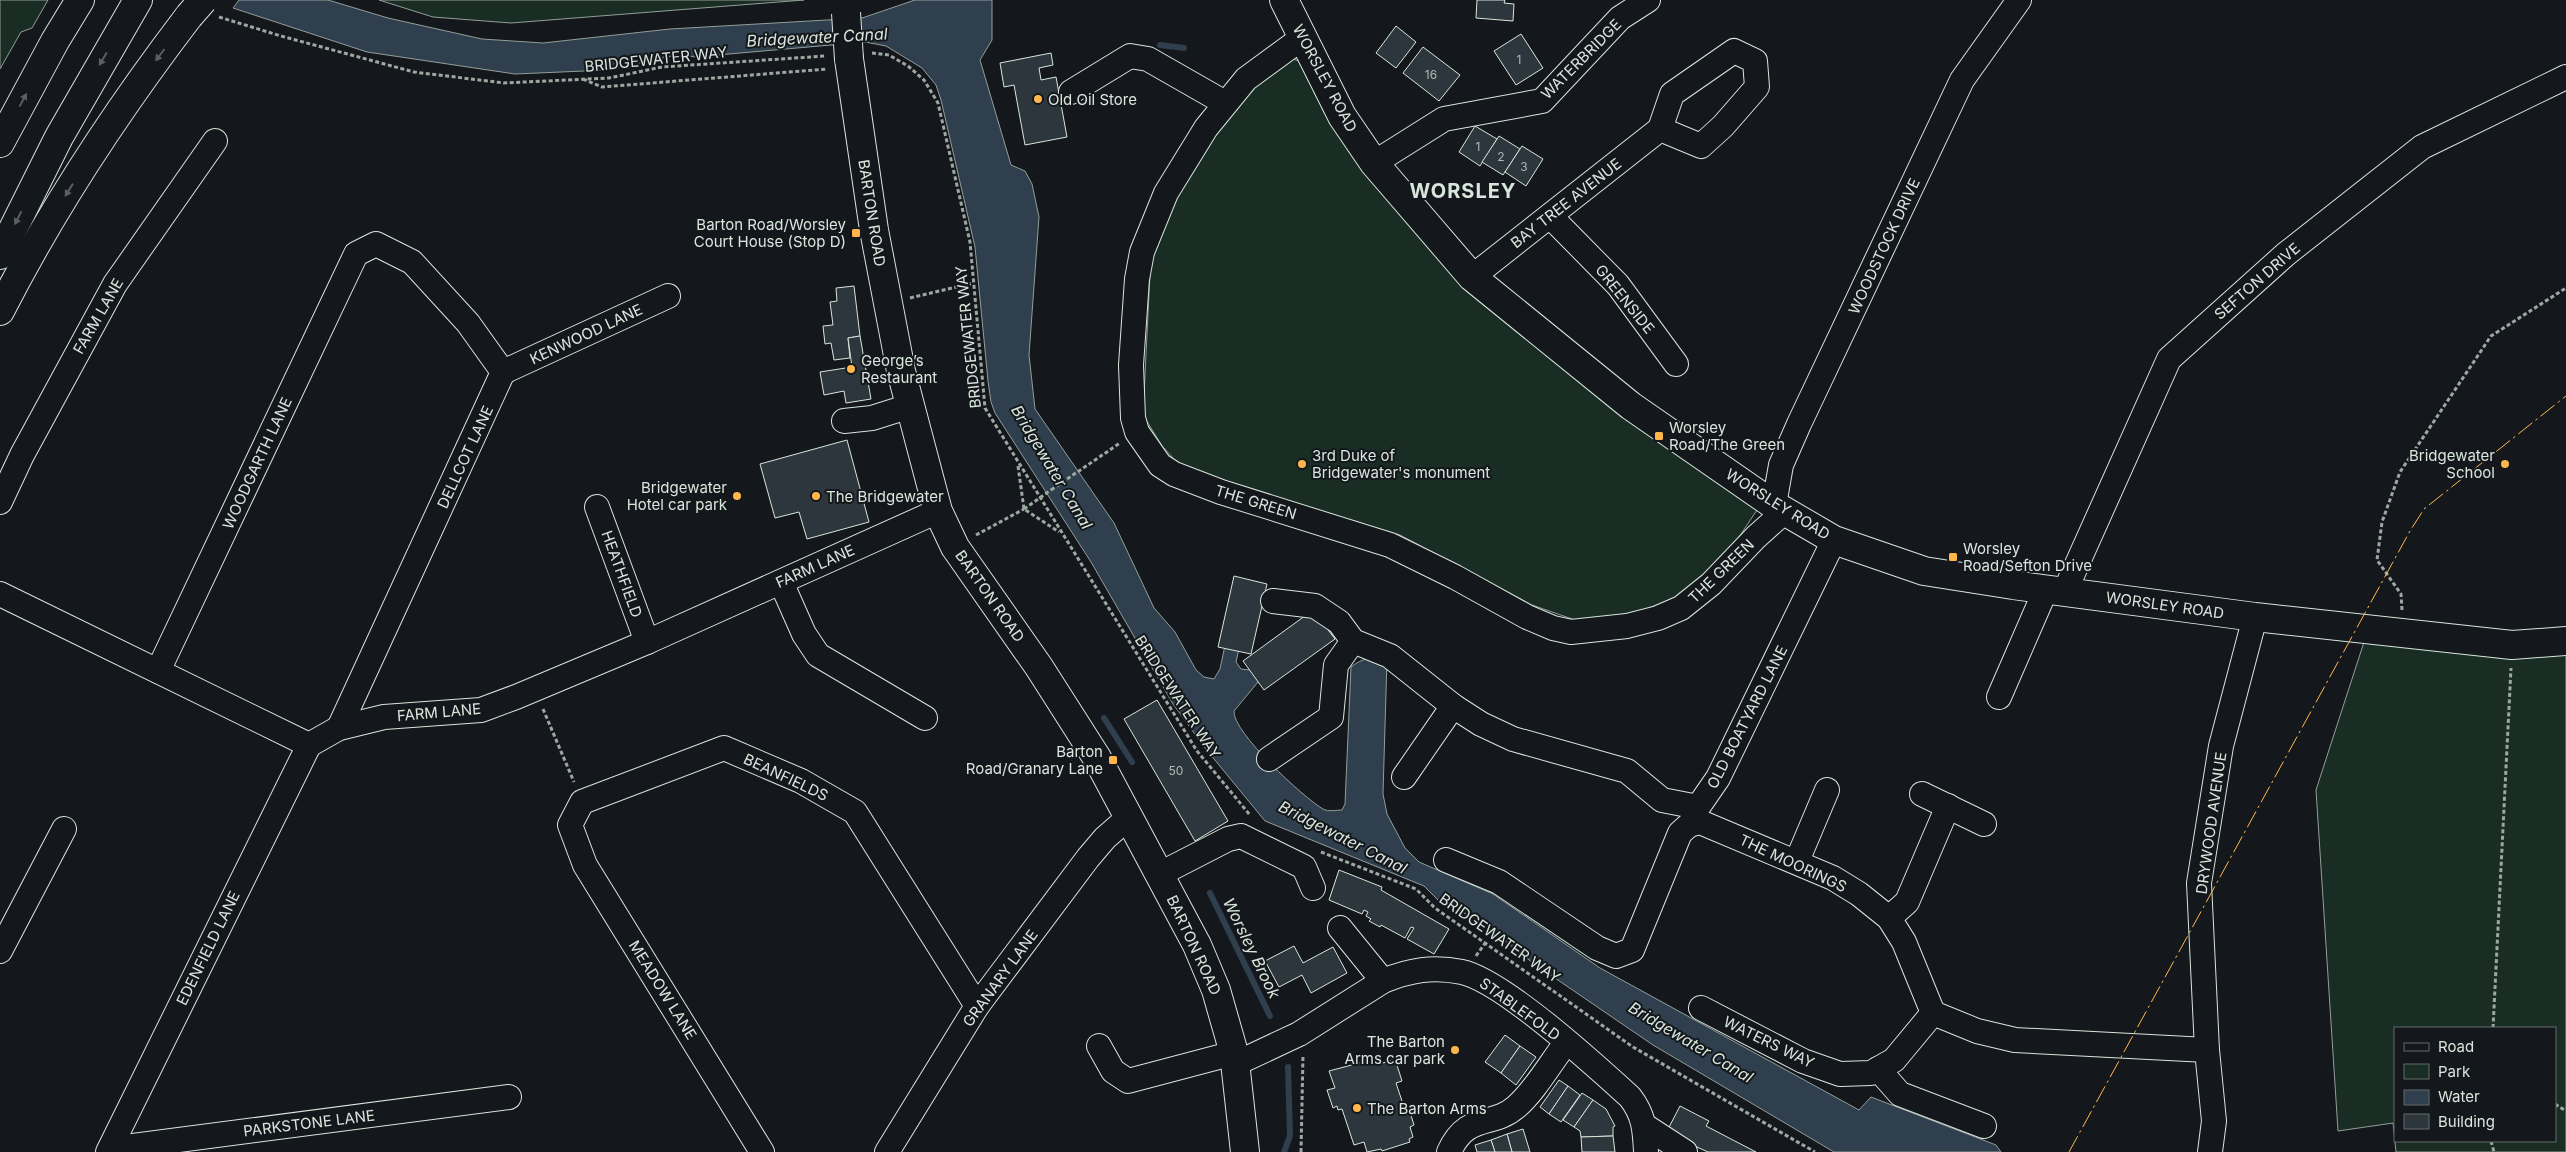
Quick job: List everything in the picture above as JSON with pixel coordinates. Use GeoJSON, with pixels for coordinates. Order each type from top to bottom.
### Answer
{"type":"FeatureCollection","features":[{"type":"Feature","properties":{"kind":"main road"},"geometry":{"type":"LineString","coordinates":[[0,143],[55,41],[80,0]]}},
{"type":"Feature","properties":{"kind":"main road","name":"WORSLEY ROAD"},"geometry":{"type":"LineString","coordinates":[[1284,0],[1342,116],[1374,163],[1472,277],[1631,406],[1780,508],[1834,540],[1924,571],[2055,590],[2255,617],[2512,645],[2566,641]]}},
{"type":"Feature","properties":{"kind":"main road"},"geometry":{"type":"LineString","coordinates":[[0,255],[59,137],[137,1]]}},
{"type":"Feature","properties":{"kind":"main road","name":"BARTON ROAD"},"geometry":{"type":"LineString","coordinates":[[845,7],[848,59],[874,230],[910,406],[938,511],[955,547],[1071,715],[1160,874],[1196,945],[1216,990],[1235,1059],[1245,1152]]}},
{"type":"Feature","properties":{"kind":"main road"},"geometry":{"type":"LineString","coordinates":[[0,311],[40,235],[90,155],[137,86],[201,10]]}},
{"type":"Feature","properties":{"kind":"street","name":"WATERBRIDGE"},"geometry":{"type":"LineString","coordinates":[[1374,163],[1444,119],[1542,101],[1620,18],[1648,0]]}},
{"type":"Feature","properties":{"kind":"street","name":"WOODSTOCK DRIVE"},"geometry":{"type":"LineString","coordinates":[[1780,508],[1781,465],[1799,424],[1962,80],[2019,0]]}},
{"type":"Feature","properties":{"kind":"street","name":"THE GREEN"},"geometry":{"type":"LineString","coordinates":[[1302,38],[1246,79],[1225,103],[1179,169],[1152,223],[1142,252],[1137,279],[1131,365],[1133,418],[1137,432],[1160,465],[1174,474],[1221,492],[1390,545],[1455,577],[1527,617],[1553,628],[1571,632],[1627,626],[1658,618],[1681,608],[1711,584],[1756,537],[1780,508]]}},
{"type":"Feature","properties":{"kind":"street"},"geometry":{"type":"LineString","coordinates":[[1071,92],[1130,56],[1148,58],[1225,103]]}},
{"type":"Feature","properties":{"kind":"street","name":"SEFTON DRIVE"},"geometry":{"type":"LineString","coordinates":[[1999,697],[2055,590],[2169,359],[2286,254],[2422,147],[2566,77]]}},
{"type":"Feature","properties":{"kind":"street","name":"BAY TREE AVENUE"},"geometry":{"type":"LineString","coordinates":[[1472,277],[1660,129]]}},
{"type":"Feature","properties":{"kind":"street","name":"FARM LANE"},"geometry":{"type":"LineString","coordinates":[[0,502],[22,455],[115,284],[214,141]]}},
{"type":"Feature","properties":{"kind":"street","name":"GREENSIDE"},"geometry":{"type":"LineString","coordinates":[[1550,216],[1618,285],[1676,364]]}},
{"type":"Feature","properties":{"kind":"street","name":"WOODGARTH LANE"},"geometry":{"type":"LineString","coordinates":[[158,671],[356,254],[376,244],[412,262],[468,323],[503,372]]}},
{"type":"Feature","properties":{"kind":"street","name":"KENWOOD LANE"},"geometry":{"type":"LineString","coordinates":[[503,372],[668,296]]}},
{"type":"Feature","properties":{"kind":"street","name":"DELLCOT LANE"},"geometry":{"type":"LineString","coordinates":[[339,728],[503,372]]}},
{"type":"Feature","properties":{"kind":"street"},"geometry":{"type":"LineString","coordinates":[[844,421],[872,418],[910,406]]}},
{"type":"Feature","properties":{"kind":"street","name":"HEATHFIELD"},"geometry":{"type":"LineString","coordinates":[[597,507],[647,642]]}},
{"type":"Feature","properties":{"kind":"street","name":"FARM LANE"},"geometry":{"type":"LineString","coordinates":[[309,745],[339,728],[384,717],[481,710],[535,690],[647,642],[938,511]]}},
{"type":"Feature","properties":{"kind":"street","name":"OLD BOATYARD LANE"},"geometry":{"type":"LineString","coordinates":[[1352,641],[1390,656],[1453,706],[1481,724],[1514,738],[1627,771],[1662,800],[1698,807],[1718,778],[1834,540]]}},
{"type":"Feature","properties":{"kind":"street"},"geometry":{"type":"LineString","coordinates":[[781,582],[804,634],[818,655],[925,718]]}},
{"type":"Feature","properties":{"kind":"street"},"geometry":{"type":"LineString","coordinates":[[0,594],[309,745]]}},
{"type":"Feature","properties":{"kind":"street"},"geometry":{"type":"LineString","coordinates":[[1269,759],[1331,717],[1336,665],[1352,641],[1339,622],[1315,606],[1273,601]]}},
{"type":"Feature","properties":{"kind":"street","name":"DRYWOOD AVENUE"},"geometry":{"type":"LineString","coordinates":[[2210,1152],[2214,1121],[2207,1050],[2199,883],[2221,746],[2255,617]]}},
{"type":"Feature","properties":{"kind":"street"},"geometry":{"type":"LineString","coordinates":[[1404,776],[1453,706]]}},
{"type":"Feature","properties":{"kind":"street","name":"EDENFIELD LANE"},"geometry":{"type":"LineString","coordinates":[[109,1150],[309,745]]}},
{"type":"Feature","properties":{"kind":"street","name":"BEANFIELDS"},"geometry":{"type":"LineString","coordinates":[[582,802],[724,748],[801,781],[855,812],[977,1006]]}},
{"type":"Feature","properties":{"kind":"street"},"geometry":{"type":"LineString","coordinates":[[1797,862],[1826,790]]}},
{"type":"Feature","properties":{"kind":"street"},"geometry":{"type":"LineString","coordinates":[[1922,794],[1984,824]]}},
{"type":"Feature","properties":{"kind":"street","name":"MEADOW LANE"},"geometry":{"type":"LineString","coordinates":[[582,802],[570,826],[586,864],[762,1152]]}},
{"type":"Feature","properties":{"kind":"street"},"geometry":{"type":"LineString","coordinates":[[1889,918],[1907,902],[1948,806]]}},
{"type":"Feature","properties":{"kind":"street","name":"GRANARY LANE"},"geometry":{"type":"LineString","coordinates":[[887,1152],[977,1006],[1088,858],[1105,838],[1129,817]]}},
{"type":"Feature","properties":{"kind":"street","name":"THE MOORINGS"},"geometry":{"type":"LineString","coordinates":[[1446,860],[1499,882],[1597,948],[1616,956],[1632,950],[1680,832],[1690,825],[1700,822],[1797,862],[1846,886],[1889,918],[1904,942],[1933,1013]]}},
{"type":"Feature","properties":{"kind":"street"},"geometry":{"type":"LineString","coordinates":[[0,951],[64,829]]}},
{"type":"Feature","properties":{"kind":"street"},"geometry":{"type":"LineString","coordinates":[[1160,874],[1228,839],[1241,836],[1304,866],[1313,888]]}},
{"type":"Feature","properties":{"kind":"street"},"geometry":{"type":"LineString","coordinates":[[1340,928],[1383,981]]}},
{"type":"Feature","properties":{"kind":"street","name":"STABLEFOLD"},"geometry":{"type":"LineString","coordinates":[[1099,1046],[1113,1071],[1128,1081],[1235,1059],[1299,1034],[1383,981],[1422,968],[1463,972],[1494,988],[1566,1043],[1630,1097],[1640,1110],[1645,1126],[1646,1152]]}},
{"type":"Feature","properties":{"kind":"street","name":"WATERS WAY"},"geometry":{"type":"LineString","coordinates":[[1701,1008],[1812,1064],[1840,1074],[1871,1073],[1894,1060],[1933,1013]]}},
{"type":"Feature","properties":{"kind":"street"},"geometry":{"type":"LineString","coordinates":[[1933,1013],[1977,1031],[2015,1040],[2207,1050]]}},
{"type":"Feature","properties":{"kind":"street"},"geometry":{"type":"LineString","coordinates":[[1449,1152],[1457,1138],[1473,1123],[1500,1115],[1517,1106],[1566,1043]]}},
{"type":"Feature","properties":{"kind":"street"},"geometry":{"type":"LineString","coordinates":[[1878,1069],[1900,1094],[1984,1126]]}},
{"type":"Feature","properties":{"kind":"street","name":"PARKSTONE LANE"},"geometry":{"type":"LineString","coordinates":[[109,1150],[509,1097]]}},
{"type":"Feature","properties":{"kind":"street"},"geometry":{"type":"LineString","coordinates":[[1645,1126],[1685,1152]]}},
{"type":"Feature","properties":{"kind":"path","name":"BRIDGEWATER WAY"},"geometry":{"type":"LineString","coordinates":[[201,10],[282,36],[414,72],[504,83],[609,78],[662,67],[848,59],[889,55],[908,66],[924,80],[938,103],[970,242],[985,408],[1196,751],[1250,816]]}},
{"type":"Feature","properties":{"kind":"path"},"geometry":{"type":"LineString","coordinates":[[582,79],[602,87],[848,59]]}},
{"type":"Feature","properties":{"kind":"path"},"geometry":{"type":"LineString","coordinates":[[888,303],[974,283]]}},
{"type":"Feature","properties":{"kind":"path"},"geometry":{"type":"LineString","coordinates":[[2403,632],[2401,594],[2377,560],[2382,522],[2400,472],[2491,336],[2566,288]]}},
{"type":"Feature","properties":{"kind":"path"},"geometry":{"type":"LineString","coordinates":[[969,539],[1024,509],[1137,432]]}},
{"type":"Feature","properties":{"kind":"path"},"geometry":{"type":"LineString","coordinates":[[1018,463],[1024,509],[1062,534]]}},
{"type":"Feature","properties":{"kind":"path"},"geometry":{"type":"LineString","coordinates":[[2493,1027],[2512,645]]}},
{"type":"Feature","properties":{"kind":"path"},"geometry":{"type":"LineString","coordinates":[[535,690],[582,802]]}},
{"type":"Feature","properties":{"kind":"path","name":"BRIDGEWATER WAY"},"geometry":{"type":"LineString","coordinates":[[1317,850],[1416,889],[1436,908],[1633,1047],[1816,1152]]}},
{"type":"Feature","properties":{"kind":"path"},"geometry":{"type":"LineString","coordinates":[[1299,1034],[1304,1063],[1301,1152]]}},
{"type":"Feature","properties":{"kind":"green space"},"geometry":{"type":"Polygon","coordinates":[[[0,0],[48,0],[32,28],[21,32],[0,69],[0,0]]]}},
{"type":"Feature","properties":{"kind":"green space"},"geometry":{"type":"Polygon","coordinates":[[[379,0],[804,0],[511,23],[433,17],[379,0]]]}},
{"type":"Feature","properties":{"kind":"green space"},"geometry":{"type":"Polygon","coordinates":[[[1293,59],[1302,62],[1364,167],[1757,510],[1737,540],[1711,568],[1681,595],[1639,612],[1605,621],[1575,620],[1532,605],[1400,535],[1299,506],[1187,470],[1162,446],[1143,415],[1150,274],[1156,242],[1169,205],[1215,134],[1243,96],[1293,59]]]}},
{"type":"Feature","properties":{"kind":"green space"},"geometry":{"type":"Polygon","coordinates":[[[2566,633],[2566,1152],[2396,1152],[2395,1142],[2556,1142],[2556,1027],[2394,1027],[2394,1133],[2393,1123],[2338,1131],[2316,790],[2364,642],[2566,633]]]}},
{"type":"Feature","properties":{"kind":"water","name":"Bridgewater Canal"},"geometry":{"type":"Polygon","coordinates":[[[239,0],[328,0],[388,18],[482,39],[543,43],[670,29],[862,18],[915,0],[992,0],[992,40],[980,60],[1011,165],[1025,171],[1032,184],[1039,217],[1029,355],[1035,409],[1114,523],[1154,608],[1175,632],[1196,670],[1204,677],[1214,679],[1220,669],[1239,579],[1254,583],[1236,662],[1241,669],[1249,670],[1317,619],[1327,632],[1258,682],[1234,711],[1236,721],[1256,748],[1286,779],[1325,810],[1342,810],[1345,804],[1351,667],[1360,661],[1368,659],[1387,659],[1383,794],[1387,814],[1405,848],[1419,862],[1493,894],[1600,968],[1859,1110],[1871,1097],[1996,1145],[2001,1152],[1834,1152],[1653,1045],[1533,963],[1477,919],[1442,904],[1424,886],[1265,821],[1205,748],[1173,704],[1091,562],[995,413],[991,402],[988,381],[975,247],[941,100],[936,85],[922,68],[886,46],[865,42],[695,57],[681,54],[607,70],[515,74],[367,52],[233,8],[239,0]]]}},
{"type":"Feature","properties":{"kind":"building"},"geometry":{"type":"Polygon","coordinates":[[[1477,0],[1505,0],[1504,3],[1514,4],[1513,21],[1476,18],[1477,0]]]}},
{"type":"Feature","properties":{"kind":"building"},"geometry":{"type":"Polygon","coordinates":[[[1396,26],[1416,42],[1396,68],[1376,53],[1396,26]]]}},
{"type":"Feature","properties":{"kind":"building"},"geometry":{"type":"Polygon","coordinates":[[[1521,34],[1543,68],[1516,85],[1494,51],[1521,34]]]}},
{"type":"Feature","properties":{"kind":"building"},"geometry":{"type":"Polygon","coordinates":[[[1423,47],[1460,75],[1439,101],[1403,73],[1423,47]]]}},
{"type":"Feature","properties":{"kind":"building","name":"Old Oil Store"},"geometry":{"type":"Polygon","coordinates":[[[1051,53],[1053,65],[1039,68],[1041,80],[1056,77],[1067,137],[1025,145],[1014,85],[1004,87],[1000,63],[1051,53]]]}},
{"type":"Feature","properties":{"kind":"building"},"geometry":{"type":"Polygon","coordinates":[[[1475,126],[1497,139],[1480,166],[1459,152],[1475,126]]]}},
{"type":"Feature","properties":{"kind":"building"},"geometry":{"type":"Polygon","coordinates":[[[1499,136],[1520,149],[1503,175],[1482,162],[1499,136]]]}},
{"type":"Feature","properties":{"kind":"building"},"geometry":{"type":"Polygon","coordinates":[[[1522,146],[1543,159],[1526,186],[1505,172],[1522,146]]]}},
{"type":"Feature","properties":{"kind":"building"},"geometry":{"type":"Polygon","coordinates":[[[854,286],[860,336],[848,338],[850,358],[834,360],[831,343],[825,344],[823,326],[833,325],[830,302],[837,301],[836,288],[854,286]]]}},
{"type":"Feature","properties":{"kind":"building","name":"George’s Restaurant"},"geometry":{"type":"Polygon","coordinates":[[[860,336],[871,399],[846,403],[844,391],[824,395],[820,372],[852,367],[848,338],[860,336]]]}},
{"type":"Feature","properties":{"kind":"building","name":"The Bridgewater"},"geometry":{"type":"Polygon","coordinates":[[[847,440],[869,522],[807,539],[799,512],[775,518],[760,464],[847,440]]]}},
{"type":"Feature","properties":{"kind":"building"},"geometry":{"type":"Polygon","coordinates":[[[1234,576],[1267,584],[1251,654],[1218,647],[1234,576]]]}},
{"type":"Feature","properties":{"kind":"building"},"geometry":{"type":"Polygon","coordinates":[[[1313,610],[1335,639],[1264,690],[1243,661],[1313,610]]]}},
{"type":"Feature","properties":{"kind":"building"},"geometry":{"type":"Polygon","coordinates":[[[1157,700],[1228,821],[1195,841],[1124,719],[1157,700]]]}},
{"type":"Feature","properties":{"kind":"building"},"geometry":{"type":"Polygon","coordinates":[[[1339,870],[1382,887],[1381,890],[1449,929],[1434,954],[1407,939],[1414,928],[1411,927],[1405,938],[1381,925],[1380,927],[1369,921],[1371,919],[1366,916],[1368,912],[1364,910],[1362,914],[1329,900],[1339,870]]]}},
{"type":"Feature","properties":{"kind":"building"},"geometry":{"type":"Polygon","coordinates":[[[1294,946],[1303,963],[1333,947],[1347,973],[1311,993],[1302,975],[1279,987],[1265,961],[1294,946]]]}},
{"type":"Feature","properties":{"kind":"building"},"geometry":{"type":"Polygon","coordinates":[[[1505,1035],[1520,1046],[1501,1073],[1485,1062],[1505,1035]]]}},
{"type":"Feature","properties":{"kind":"building"},"geometry":{"type":"Polygon","coordinates":[[[1520,1046],[1536,1057],[1516,1085],[1501,1073],[1520,1046]]]}},
{"type":"Feature","properties":{"kind":"building"},"geometry":{"type":"Polygon","coordinates":[[[1378,1058],[1380,1064],[1395,1059],[1402,1081],[1396,1083],[1405,1110],[1409,1109],[1414,1125],[1410,1127],[1413,1137],[1409,1139],[1410,1142],[1382,1151],[1381,1149],[1367,1152],[1364,1142],[1354,1145],[1342,1109],[1338,1110],[1337,1106],[1333,1108],[1327,1090],[1335,1088],[1329,1071],[1378,1058]]]}},
{"type":"Feature","properties":{"kind":"building"},"geometry":{"type":"Polygon","coordinates":[[[1559,1080],[1568,1086],[1549,1114],[1540,1107],[1559,1080]]]}},
{"type":"Feature","properties":{"kind":"building"},"geometry":{"type":"Polygon","coordinates":[[[1568,1086],[1580,1095],[1561,1122],[1549,1114],[1568,1086]]]}},
{"type":"Feature","properties":{"kind":"building"},"geometry":{"type":"Polygon","coordinates":[[[1582,1093],[1593,1100],[1574,1127],[1563,1120],[1582,1093]]]}},
{"type":"Feature","properties":{"kind":"building"},"geometry":{"type":"Polygon","coordinates":[[[1593,1100],[1606,1109],[1615,1126],[1613,1127],[1613,1136],[1581,1137],[1580,1131],[1574,1127],[1593,1100]]]}},
{"type":"Feature","properties":{"kind":"building"},"geometry":{"type":"Polygon","coordinates":[[[1680,1106],[1709,1121],[1706,1126],[1756,1152],[1708,1152],[1666,1133],[1680,1106]]]}},
{"type":"Feature","properties":{"kind":"building"},"geometry":{"type":"Polygon","coordinates":[[[1523,1129],[1530,1152],[1512,1152],[1507,1134],[1523,1129]]]}},
{"type":"Feature","properties":{"kind":"building"},"geometry":{"type":"Polygon","coordinates":[[[1507,1134],[1512,1152],[1495,1152],[1491,1140],[1507,1134]]]}},
{"type":"Feature","properties":{"kind":"building"},"geometry":{"type":"Polygon","coordinates":[[[1613,1136],[1615,1152],[1582,1152],[1581,1137],[1613,1136]]]}},
{"type":"Feature","properties":{"kind":"building"},"geometry":{"type":"Polygon","coordinates":[[[1491,1140],[1495,1152],[1477,1152],[1475,1145],[1491,1140]]]}},
{"type":"Feature","properties":{"kind":"waterway","name":"Worsley Brook"},"geometry":{"type":"LineString","coordinates":[[1160,45],[1184,48]]}},
{"type":"Feature","properties":{"kind":"waterway"},"geometry":{"type":"LineString","coordinates":[[1104,718],[1132,762]]}},
{"type":"Feature","properties":{"kind":"waterway","name":"Worsley Brook"},"geometry":{"type":"LineString","coordinates":[[1210,893],[1270,1016]]}},
{"type":"Feature","properties":{"kind":"waterway","name":"Worsley Brook"},"geometry":{"type":"LineString","coordinates":[[1284,1152],[1290,1136],[1288,1067]]}},
{"type":"Feature","properties":{"kind":"power"},"geometry":{"type":"LineString","coordinates":[[2069,1152],[2410,531],[2424,509],[2566,396]]}},
{"type":"Feature","properties":{"kind":"place","name":"Old Oil Store"},"geometry":{"type":"Point","coordinates":[1038,99]}},
{"type":"Feature","properties":{"kind":"place","name":"Barton Road/Worsley Court House (Stop D)"},"geometry":{"type":"Point","coordinates":[856,233]}},
{"type":"Feature","properties":{"kind":"place","name":"George’s Restaurant"},"geometry":{"type":"Point","coordinates":[851,369]}},
{"type":"Feature","properties":{"kind":"place","name":"Worsley Road/The Green"},"geometry":{"type":"Point","coordinates":[1659,436]}},
{"type":"Feature","properties":{"kind":"place","name":"3rd Duke of Bridgewater's monument"},"geometry":{"type":"Point","coordinates":[1302,464]}},
{"type":"Feature","properties":{"kind":"place","name":"Bridgewater School"},"geometry":{"type":"Point","coordinates":[2505,464]}},
{"type":"Feature","properties":{"kind":"place","name":"Bridgewater Hotel car park"},"geometry":{"type":"Point","coordinates":[737,496]}},
{"type":"Feature","properties":{"kind":"place","name":"The Bridgewater"},"geometry":{"type":"Point","coordinates":[816,496]}},
{"type":"Feature","properties":{"kind":"place","name":"Worsley Road/Sefton Drive"},"geometry":{"type":"Point","coordinates":[1953,557]}},
{"type":"Feature","properties":{"kind":"place","name":"Barton Road/Granary Lane"},"geometry":{"type":"Point","coordinates":[1113,760]}},
{"type":"Feature","properties":{"kind":"place","name":"The Barton Arms car park"},"geometry":{"type":"Point","coordinates":[1455,1050]}},
{"type":"Feature","properties":{"kind":"place","name":"The Barton Arms"},"geometry":{"type":"Point","coordinates":[1357,1108]}},
{"type":"Feature","properties":{"kind":"district","name":"WORSLEY"},"geometry":{"type":"Point","coordinates":[1463,191]}}]}
